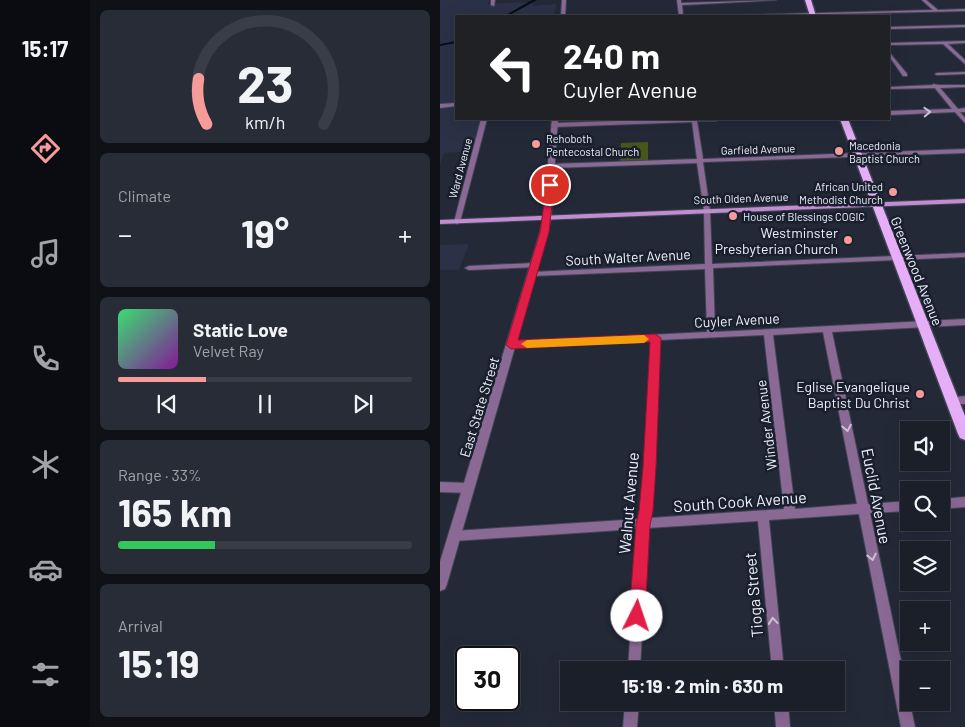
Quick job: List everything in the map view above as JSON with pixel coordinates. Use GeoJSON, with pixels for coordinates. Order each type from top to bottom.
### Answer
{"type":"FeatureCollection","features":[{"type":"Feature","properties":{"kind":"main road"},"geometry":{"type":"LineString","coordinates":[[808,0],[813,15]]}},
{"type":"Feature","properties":{"kind":"main road","name":"Greenwood Avenue"},"geometry":{"type":"LineString","coordinates":[[844,120],[856,155],[965,434]]}},
{"type":"Feature","properties":{"kind":"main road","name":"South Olden Avenue"},"geometry":{"type":"LineString","coordinates":[[440,222],[965,201]]}},
{"type":"Feature","properties":{"kind":"street"},"geometry":{"type":"LineString","coordinates":[[563,15],[564,0]]}},
{"type":"Feature","properties":{"kind":"street"},"geometry":{"type":"LineString","coordinates":[[681,15],[679,2],[774,0]]}},
{"type":"Feature","properties":{"kind":"street"},"geometry":{"type":"LineString","coordinates":[[924,0],[937,11]]}},
{"type":"Feature","properties":{"kind":"street"},"geometry":{"type":"LineString","coordinates":[[813,15],[965,10]]}},
{"type":"Feature","properties":{"kind":"street"},"geometry":{"type":"LineString","coordinates":[[890,28],[965,26]]}},
{"type":"Feature","properties":{"kind":"street"},"geometry":{"type":"LineString","coordinates":[[890,44],[965,42]]}},
{"type":"Feature","properties":{"kind":"street"},"geometry":{"type":"LineString","coordinates":[[945,43],[965,63]]}},
{"type":"Feature","properties":{"kind":"street"},"geometry":{"type":"LineString","coordinates":[[890,54],[905,75]]}},
{"type":"Feature","properties":{"kind":"street"},"geometry":{"type":"LineString","coordinates":[[937,74],[965,73]]}},
{"type":"Feature","properties":{"kind":"street"},"geometry":{"type":"LineString","coordinates":[[936,86],[965,121]]}},
{"type":"Feature","properties":{"kind":"street"},"geometry":{"type":"LineString","coordinates":[[890,88],[965,86]]}},
{"type":"Feature","properties":{"kind":"street"},"geometry":{"type":"LineString","coordinates":[[440,106],[455,105]]}},
{"type":"Feature","properties":{"kind":"street"},"geometry":{"type":"LineString","coordinates":[[890,113],[965,110]]}},
{"type":"Feature","properties":{"kind":"street","name":"Ward Avenue"},"geometry":{"type":"LineString","coordinates":[[456,222],[484,120]]}},
{"type":"Feature","properties":{"kind":"street"},"geometry":{"type":"LineString","coordinates":[[555,122],[648,120]]}},
{"type":"Feature","properties":{"kind":"street"},"geometry":{"type":"LineString","coordinates":[[694,120],[707,211],[711,335]]}},
{"type":"Feature","properties":{"kind":"street","name":"East State Street"},"geometry":{"type":"LineString","coordinates":[[440,584],[547,218],[555,122]]}},
{"type":"Feature","properties":{"kind":"street","name":"Garfield Avenue"},"geometry":{"type":"LineString","coordinates":[[552,166],[965,151]]}},
{"type":"Feature","properties":{"kind":"street","name":"South Walter Avenue"},"geometry":{"type":"LineString","coordinates":[[469,268],[533,270],[710,266],[965,255]]}},
{"type":"Feature","properties":{"kind":"street","name":"Cuyler Avenue"},"geometry":{"type":"LineString","coordinates":[[511,345],[965,322]]}},
{"type":"Feature","properties":{"kind":"street","name":"Euclid Avenue"},"geometry":{"type":"LineString","coordinates":[[827,329],[862,509],[908,727]]}},
{"type":"Feature","properties":{"kind":"street","name":"Winder Avenue"},"geometry":{"type":"LineString","coordinates":[[768,332],[790,514]]}},
{"type":"Feature","properties":{"kind":"street","name":"Walnut Avenue"},"geometry":{"type":"LineString","coordinates":[[635,661],[643,525],[650,467],[655,338]]}},
{"type":"Feature","properties":{"kind":"street"},"geometry":{"type":"LineString","coordinates":[[952,401],[965,400]]}},
{"type":"Feature","properties":{"kind":"street"},"geometry":{"type":"LineString","coordinates":[[440,487],[469,488]]}},
{"type":"Feature","properties":{"kind":"street"},"geometry":{"type":"LineString","coordinates":[[950,503],[965,502]]}},
{"type":"Feature","properties":{"kind":"street","name":"South Cook Avenue"},"geometry":{"type":"LineString","coordinates":[[454,536],[900,507]]}},
{"type":"Feature","properties":{"kind":"street","name":"Tioga Street"},"geometry":{"type":"LineString","coordinates":[[763,516],[777,661]]}},
{"type":"Feature","properties":{"kind":"street"},"geometry":{"type":"LineString","coordinates":[[630,727],[631,711]]}},
{"type":"Feature","properties":{"kind":"street"},"geometry":{"type":"LineString","coordinates":[[782,711],[783,727]]}},
{"type":"Feature","properties":{"kind":"shaded area"},"geometry":{"type":"Polygon","coordinates":[[[440,0],[489,0],[488,4],[533,2],[533,6],[556,4],[554,15],[455,15],[455,120],[481,120],[473,151],[444,153],[440,165],[440,0]]]}},
{"type":"Feature","properties":{"kind":"shaded area"},"geometry":{"type":"Polygon","coordinates":[[[469,244],[459,270],[440,270],[440,245],[469,244]]]}},
{"type":"Feature","properties":{"kind":"green space"},"geometry":{"type":"Polygon","coordinates":[[[648,142],[648,160],[620,161],[621,143],[648,142]]]}},
{"type":"Feature","properties":{"kind":"waterway"},"geometry":{"type":"LineString","coordinates":[[508,15],[535,0]]}},
{"type":"Feature","properties":{"kind":"waterway"},"geometry":{"type":"LineString","coordinates":[[440,45],[455,42]]}},
{"type":"Feature","properties":{"kind":"slow traffic"},"geometry":{"type":"LineString","coordinates":[[527,344],[644,339]]}},
{"type":"Feature","properties":{"kind":"place","name":"Rehoboth Pentecostal Church"},"geometry":{"type":"Point","coordinates":[536,144]}},
{"type":"Feature","properties":{"kind":"place","name":"Macedonia Baptist Church"},"geometry":{"type":"Point","coordinates":[839,151]}},
{"type":"Feature","properties":{"kind":"place","name":"African United Methodist Church"},"geometry":{"type":"Point","coordinates":[893,192]}},
{"type":"Feature","properties":{"kind":"place","name":"House of Blessings COGIC"},"geometry":{"type":"Point","coordinates":[733,216]}},
{"type":"Feature","properties":{"kind":"place","name":"Westminster Presbyterian Church"},"geometry":{"type":"Point","coordinates":[848,240]}},
{"type":"Feature","properties":{"kind":"place","name":"Eglise Evangelique Baptist Du Christ"},"geometry":{"type":"Point","coordinates":[920,394]}},
{"type":"Feature","properties":{"kind":"route"},"geometry":{"type":"LineString","coordinates":[[550,185],[544,232],[511,345],[655,338],[650,467],[643,525],[637,616]]}}]}
